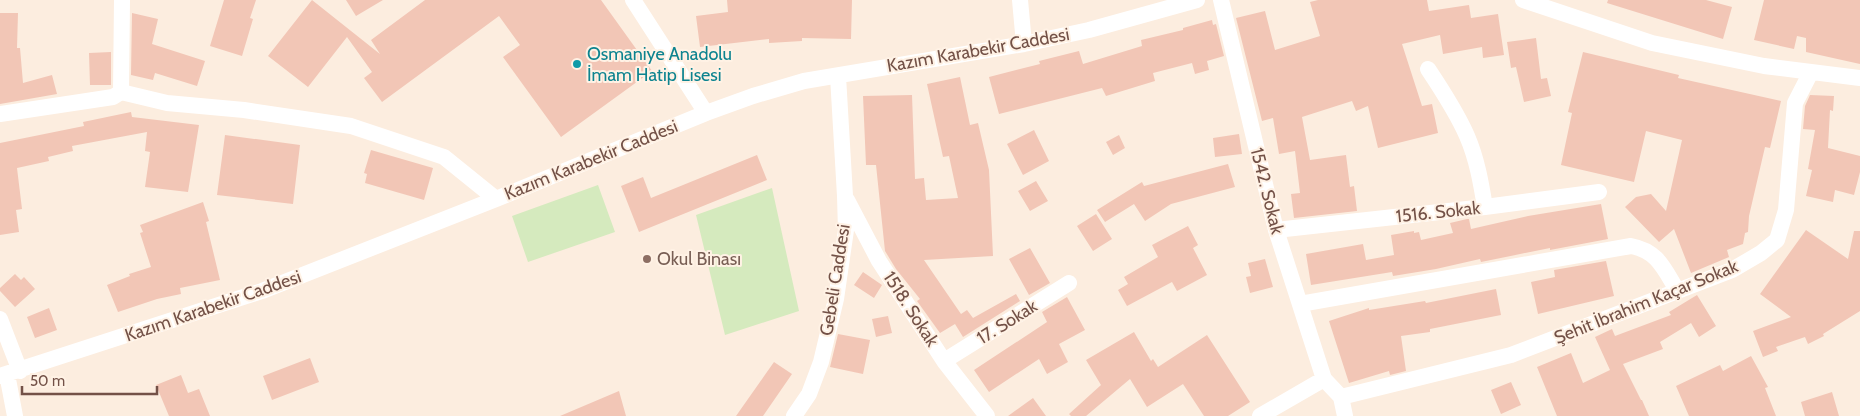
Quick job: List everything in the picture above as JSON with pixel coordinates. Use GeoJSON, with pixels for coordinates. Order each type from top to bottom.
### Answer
{"type":"FeatureCollection","features":[{"type":"Feature","properties":{"kind":"street"},"geometry":{"type":"LineString","coordinates":[[121,92],[122,0]]}},
{"type":"Feature","properties":{"kind":"street"},"geometry":{"type":"LineString","coordinates":[[633,0],[706,113]]}},
{"type":"Feature","properties":{"kind":"street"},"geometry":{"type":"LineString","coordinates":[[1020,0],[1024,44]]}},
{"type":"Feature","properties":{"kind":"street","name":"Kazım Karabekir Caddesi"},"geometry":{"type":"LineString","coordinates":[[9,374],[262,291],[496,199],[706,113],[753,96],[804,81],[1024,44],[1097,28],[1197,0]]}},
{"type":"Feature","properties":{"kind":"street","name":"1542. Sokak"},"geometry":{"type":"LineString","coordinates":[[1221,0],[1276,230],[1324,379]]}},
{"type":"Feature","properties":{"kind":"street"},"geometry":{"type":"LineString","coordinates":[[1523,0],[1652,43],[1764,66],[1860,78]]}},
{"type":"Feature","properties":{"kind":"street"},"geometry":{"type":"LineString","coordinates":[[1428,69],[1468,137],[1480,178],[1485,208]]}},
{"type":"Feature","properties":{"kind":"street","name":"Şehit İbrahim Kaçar Sokak"},"geometry":{"type":"LineString","coordinates":[[1341,397],[1512,355],[1732,270],[1761,254],[1777,240],[1786,210],[1795,103],[1811,72]]}},
{"type":"Feature","properties":{"kind":"street","name":"Gebeli Caddesi"},"geometry":{"type":"LineString","coordinates":[[794,416],[809,394],[823,353],[836,299],[846,230],[838,76]]}},
{"type":"Feature","properties":{"kind":"street"},"geometry":{"type":"LineString","coordinates":[[0,114],[113,97],[121,92],[167,102],[244,110],[351,126],[444,158],[496,199]]}},
{"type":"Feature","properties":{"kind":"street","name":"1516. Sokak"},"geometry":{"type":"LineString","coordinates":[[1276,230],[1485,208],[1599,192]]}},
{"type":"Feature","properties":{"kind":"street","name":"1518. Sokak"},"geometry":{"type":"LineString","coordinates":[[845,196],[879,261],[944,360],[987,416]]}},
{"type":"Feature","properties":{"kind":"street"},"geometry":{"type":"LineString","coordinates":[[1300,304],[1631,246],[1643,248],[1656,257],[1677,290]]}},
{"type":"Feature","properties":{"kind":"street","name":"17. Sokak"},"geometry":{"type":"LineString","coordinates":[[944,360],[1069,283]]}},
{"type":"Feature","properties":{"kind":"street"},"geometry":{"type":"LineString","coordinates":[[1,323],[15,416]]}},
{"type":"Feature","properties":{"kind":"street"},"geometry":{"type":"LineString","coordinates":[[1260,416],[1324,379],[1341,397],[1345,416]]}},
{"type":"Feature","properties":{"kind":"green space"},"geometry":{"type":"Polygon","coordinates":[[[598,185],[615,232],[528,262],[512,216],[598,185]]]}},
{"type":"Feature","properties":{"kind":"green space"},"geometry":{"type":"Polygon","coordinates":[[[772,188],[799,311],[725,335],[696,215],[772,188]]]}},
{"type":"Feature","properties":{"kind":"building"},"geometry":{"type":"Polygon","coordinates":[[[224,0],[256,0],[250,18],[253,19],[242,56],[210,46],[224,0]]]}},
{"type":"Feature","properties":{"kind":"building"},"geometry":{"type":"Polygon","coordinates":[[[312,0],[380,54],[371,40],[425,0],[601,0],[652,71],[561,137],[503,57],[520,45],[499,16],[382,102],[364,78],[372,72],[347,37],[308,87],[268,56],[312,0]]]}},
{"type":"Feature","properties":{"kind":"building"},"geometry":{"type":"Polygon","coordinates":[[[346,0],[383,0],[356,16],[346,0]]]}},
{"type":"Feature","properties":{"kind":"building"},"geometry":{"type":"Polygon","coordinates":[[[727,0],[852,0],[851,39],[802,38],[802,41],[769,43],[769,39],[700,47],[696,16],[728,12],[727,0]]]}},
{"type":"Feature","properties":{"kind":"building"},"geometry":{"type":"Polygon","coordinates":[[[1318,0],[1427,0],[1429,11],[1469,5],[1471,18],[1498,14],[1504,55],[1483,58],[1482,47],[1443,54],[1440,35],[1402,44],[1422,106],[1432,104],[1438,133],[1378,148],[1368,106],[1356,111],[1352,101],[1302,117],[1310,160],[1346,155],[1350,187],[1354,186],[1357,211],[1294,218],[1291,194],[1300,193],[1295,151],[1279,154],[1273,118],[1262,121],[1236,18],[1265,11],[1275,50],[1320,36],[1310,2],[1318,0]]]}},
{"type":"Feature","properties":{"kind":"building"},"geometry":{"type":"Polygon","coordinates":[[[1608,0],[1706,0],[1732,7],[1723,39],[1607,3],[1608,0]]]}},
{"type":"Feature","properties":{"kind":"building"},"geometry":{"type":"Polygon","coordinates":[[[1764,0],[1860,0],[1860,64],[1806,52],[1806,38],[1797,36],[1794,49],[1754,40],[1764,0]]]}},
{"type":"Feature","properties":{"kind":"building"},"geometry":{"type":"Polygon","coordinates":[[[0,13],[18,13],[17,48],[20,48],[23,83],[52,75],[57,94],[0,104],[0,13]]]}},
{"type":"Feature","properties":{"kind":"building"},"geometry":{"type":"Polygon","coordinates":[[[132,13],[158,19],[152,44],[205,61],[197,86],[155,73],[153,80],[131,75],[132,13]]]}},
{"type":"Feature","properties":{"kind":"building"},"geometry":{"type":"Polygon","coordinates":[[[1212,20],[1213,25],[1216,24],[1224,56],[1207,61],[1209,70],[1195,74],[1192,63],[1153,73],[1155,81],[1106,96],[1102,88],[999,114],[989,77],[1040,64],[1039,61],[1079,51],[1083,64],[1142,46],[1141,40],[1183,30],[1183,28],[1212,20]]]}},
{"type":"Feature","properties":{"kind":"building"},"geometry":{"type":"Polygon","coordinates":[[[1536,38],[1541,79],[1547,78],[1551,96],[1524,102],[1516,67],[1511,68],[1507,42],[1536,38]]]}},
{"type":"Feature","properties":{"kind":"building"},"geometry":{"type":"Polygon","coordinates":[[[111,52],[111,85],[90,85],[89,53],[111,52]]]}},
{"type":"Feature","properties":{"kind":"building"},"geometry":{"type":"Polygon","coordinates":[[[1583,52],[1679,75],[1678,78],[1781,101],[1770,148],[1765,147],[1749,216],[1748,232],[1745,233],[1743,244],[1727,250],[1729,257],[1691,273],[1674,229],[1659,242],[1625,207],[1636,197],[1651,194],[1666,211],[1682,140],[1646,131],[1634,182],[1561,165],[1572,113],[1568,112],[1583,52]]]}},
{"type":"Feature","properties":{"kind":"building"},"geometry":{"type":"Polygon","coordinates":[[[960,77],[970,125],[978,123],[989,170],[993,256],[924,260],[961,314],[967,310],[973,318],[1016,294],[1020,301],[963,337],[955,324],[940,333],[917,301],[920,299],[896,269],[885,251],[876,165],[866,165],[863,96],[912,95],[915,179],[924,178],[926,200],[958,198],[949,156],[943,157],[927,84],[960,77]]]}},
{"type":"Feature","properties":{"kind":"building"},"geometry":{"type":"Polygon","coordinates":[[[1810,95],[1834,96],[1833,111],[1830,110],[1828,148],[1860,156],[1860,172],[1854,195],[1835,190],[1833,202],[1806,196],[1812,170],[1808,169],[1815,130],[1803,129],[1805,106],[1810,95]]]}},
{"type":"Feature","properties":{"kind":"building"},"geometry":{"type":"Polygon","coordinates":[[[131,112],[132,117],[199,125],[188,192],[145,187],[150,152],[145,151],[147,132],[72,146],[73,151],[48,157],[49,161],[17,168],[22,209],[16,210],[19,232],[0,235],[0,143],[84,126],[83,122],[131,112]]]}},
{"type":"Feature","properties":{"kind":"building"},"geometry":{"type":"Polygon","coordinates":[[[1034,130],[1049,161],[1023,175],[1007,144],[1034,130]]]}},
{"type":"Feature","properties":{"kind":"building"},"geometry":{"type":"Polygon","coordinates":[[[1239,134],[1242,154],[1215,157],[1213,138],[1239,134]]]}},
{"type":"Feature","properties":{"kind":"building"},"geometry":{"type":"Polygon","coordinates":[[[225,135],[300,145],[293,204],[217,195],[225,135]]]}},
{"type":"Feature","properties":{"kind":"building"},"geometry":{"type":"Polygon","coordinates":[[[1119,135],[1125,148],[1113,155],[1106,142],[1119,135]]]}},
{"type":"Feature","properties":{"kind":"building"},"geometry":{"type":"Polygon","coordinates":[[[371,150],[433,168],[424,200],[365,183],[367,174],[364,173],[371,150]]]}},
{"type":"Feature","properties":{"kind":"building","name":"Okul Binası"},"geometry":{"type":"Polygon","coordinates":[[[757,155],[767,180],[639,232],[621,186],[643,177],[651,198],[757,155]]]}},
{"type":"Feature","properties":{"kind":"building"},"geometry":{"type":"Polygon","coordinates":[[[1228,164],[1235,187],[1171,204],[1145,221],[1134,204],[1105,222],[1097,210],[1142,182],[1144,186],[1228,164]]]}},
{"type":"Feature","properties":{"kind":"building"},"geometry":{"type":"Polygon","coordinates":[[[1036,181],[1048,201],[1030,211],[1018,191],[1036,181]]]}},
{"type":"Feature","properties":{"kind":"building"},"geometry":{"type":"Polygon","coordinates":[[[203,202],[209,221],[206,222],[220,280],[180,288],[181,294],[157,299],[118,312],[107,285],[130,276],[129,274],[151,267],[140,233],[143,232],[140,225],[203,202]]]}},
{"type":"Feature","properties":{"kind":"building"},"geometry":{"type":"Polygon","coordinates":[[[1601,204],[1608,239],[1481,262],[1480,259],[1393,276],[1392,272],[1311,285],[1306,254],[1363,244],[1366,260],[1394,255],[1391,235],[1414,231],[1414,233],[1419,232],[1421,240],[1453,233],[1450,223],[1467,219],[1469,219],[1471,229],[1528,216],[1601,204]]]}},
{"type":"Feature","properties":{"kind":"building"},"geometry":{"type":"Polygon","coordinates":[[[1096,214],[1112,239],[1093,251],[1077,226],[1096,214]]]}},
{"type":"Feature","properties":{"kind":"building"},"geometry":{"type":"Polygon","coordinates":[[[1188,226],[1198,245],[1193,248],[1207,275],[1177,291],[1172,282],[1127,306],[1118,290],[1128,284],[1124,277],[1158,257],[1152,245],[1188,226]]]}},
{"type":"Feature","properties":{"kind":"building"},"geometry":{"type":"Polygon","coordinates":[[[1806,230],[1848,259],[1854,231],[1860,231],[1860,311],[1823,334],[1824,336],[1808,344],[1805,337],[1776,347],[1778,351],[1763,357],[1753,331],[1791,317],[1760,294],[1806,230]]]}},
{"type":"Feature","properties":{"kind":"building"},"geometry":{"type":"Polygon","coordinates":[[[1030,248],[1050,283],[1029,295],[1009,259],[1030,248]]]}},
{"type":"Feature","properties":{"kind":"building"},"geometry":{"type":"Polygon","coordinates":[[[1265,259],[1273,287],[1250,293],[1246,277],[1251,276],[1248,263],[1265,259]]]}},
{"type":"Feature","properties":{"kind":"building"},"geometry":{"type":"Polygon","coordinates":[[[1606,261],[1614,296],[1538,314],[1531,282],[1555,277],[1554,270],[1606,261]]]}},
{"type":"Feature","properties":{"kind":"building"},"geometry":{"type":"Polygon","coordinates":[[[863,272],[882,285],[874,298],[854,285],[863,272]]]}},
{"type":"Feature","properties":{"kind":"building"},"geometry":{"type":"Polygon","coordinates":[[[15,274],[21,280],[24,277],[35,289],[15,307],[0,291],[0,288],[15,274]]]}},
{"type":"Feature","properties":{"kind":"building"},"geometry":{"type":"Polygon","coordinates":[[[1496,289],[1501,315],[1430,329],[1430,332],[1401,336],[1406,371],[1390,375],[1389,371],[1349,383],[1329,321],[1369,308],[1369,310],[1425,301],[1426,303],[1496,289]]]}},
{"type":"Feature","properties":{"kind":"building"},"geometry":{"type":"Polygon","coordinates":[[[1697,295],[1716,326],[1699,337],[1691,323],[1660,342],[1663,349],[1623,364],[1649,416],[1557,416],[1537,367],[1571,353],[1583,383],[1610,370],[1595,337],[1612,329],[1615,336],[1671,315],[1669,312],[1697,295]]]}},
{"type":"Feature","properties":{"kind":"building"},"geometry":{"type":"Polygon","coordinates":[[[1067,297],[1085,330],[1059,344],[1068,362],[1047,374],[1039,359],[989,392],[974,370],[1047,322],[1042,312],[1067,297]]]}},
{"type":"Feature","properties":{"kind":"building"},"geometry":{"type":"Polygon","coordinates":[[[49,308],[57,330],[35,338],[27,317],[49,308]]]}},
{"type":"Feature","properties":{"kind":"building"},"geometry":{"type":"Polygon","coordinates":[[[888,316],[892,333],[876,337],[872,319],[888,316]]]}},
{"type":"Feature","properties":{"kind":"building"},"geometry":{"type":"Polygon","coordinates":[[[1134,332],[1151,361],[1153,359],[1158,367],[1207,335],[1250,402],[1228,416],[1204,416],[1183,384],[1147,407],[1130,379],[1086,416],[1071,416],[1069,414],[1101,385],[1086,360],[1134,332]]]}},
{"type":"Feature","properties":{"kind":"building"},"geometry":{"type":"Polygon","coordinates":[[[838,334],[870,340],[863,374],[830,367],[838,334]]]}},
{"type":"Feature","properties":{"kind":"building"},"geometry":{"type":"Polygon","coordinates":[[[1751,356],[1768,387],[1765,388],[1776,416],[1689,416],[1676,386],[1720,365],[1723,371],[1751,356]]]}},
{"type":"Feature","properties":{"kind":"building"},"geometry":{"type":"Polygon","coordinates":[[[310,358],[319,382],[272,400],[263,376],[310,358]]]}},
{"type":"Feature","properties":{"kind":"building"},"geometry":{"type":"Polygon","coordinates":[[[774,362],[792,374],[763,416],[736,416],[774,362]]]}},
{"type":"Feature","properties":{"kind":"building"},"geometry":{"type":"Polygon","coordinates":[[[181,375],[188,393],[199,389],[210,416],[169,416],[156,385],[181,375]]]}},
{"type":"Feature","properties":{"kind":"building"},"geometry":{"type":"Polygon","coordinates":[[[1511,382],[1521,405],[1501,414],[1491,390],[1511,382]]]}},
{"type":"Feature","properties":{"kind":"building"},"geometry":{"type":"Polygon","coordinates":[[[619,391],[626,416],[560,416],[619,391]]]}},
{"type":"Feature","properties":{"kind":"building"},"geometry":{"type":"Polygon","coordinates":[[[1832,392],[1839,416],[1805,416],[1801,402],[1832,392]]]}},
{"type":"Feature","properties":{"kind":"building"},"geometry":{"type":"Polygon","coordinates":[[[1033,398],[1046,416],[1008,416],[1033,398]]]}},
{"type":"Feature","properties":{"kind":"place","name":"Osmaniye Anadolu İmam Hatip Lisesi"},"geometry":{"type":"Point","coordinates":[577,64]}},
{"type":"Feature","properties":{"kind":"place","name":"Okul Binası"},"geometry":{"type":"Point","coordinates":[647,259]}}]}
